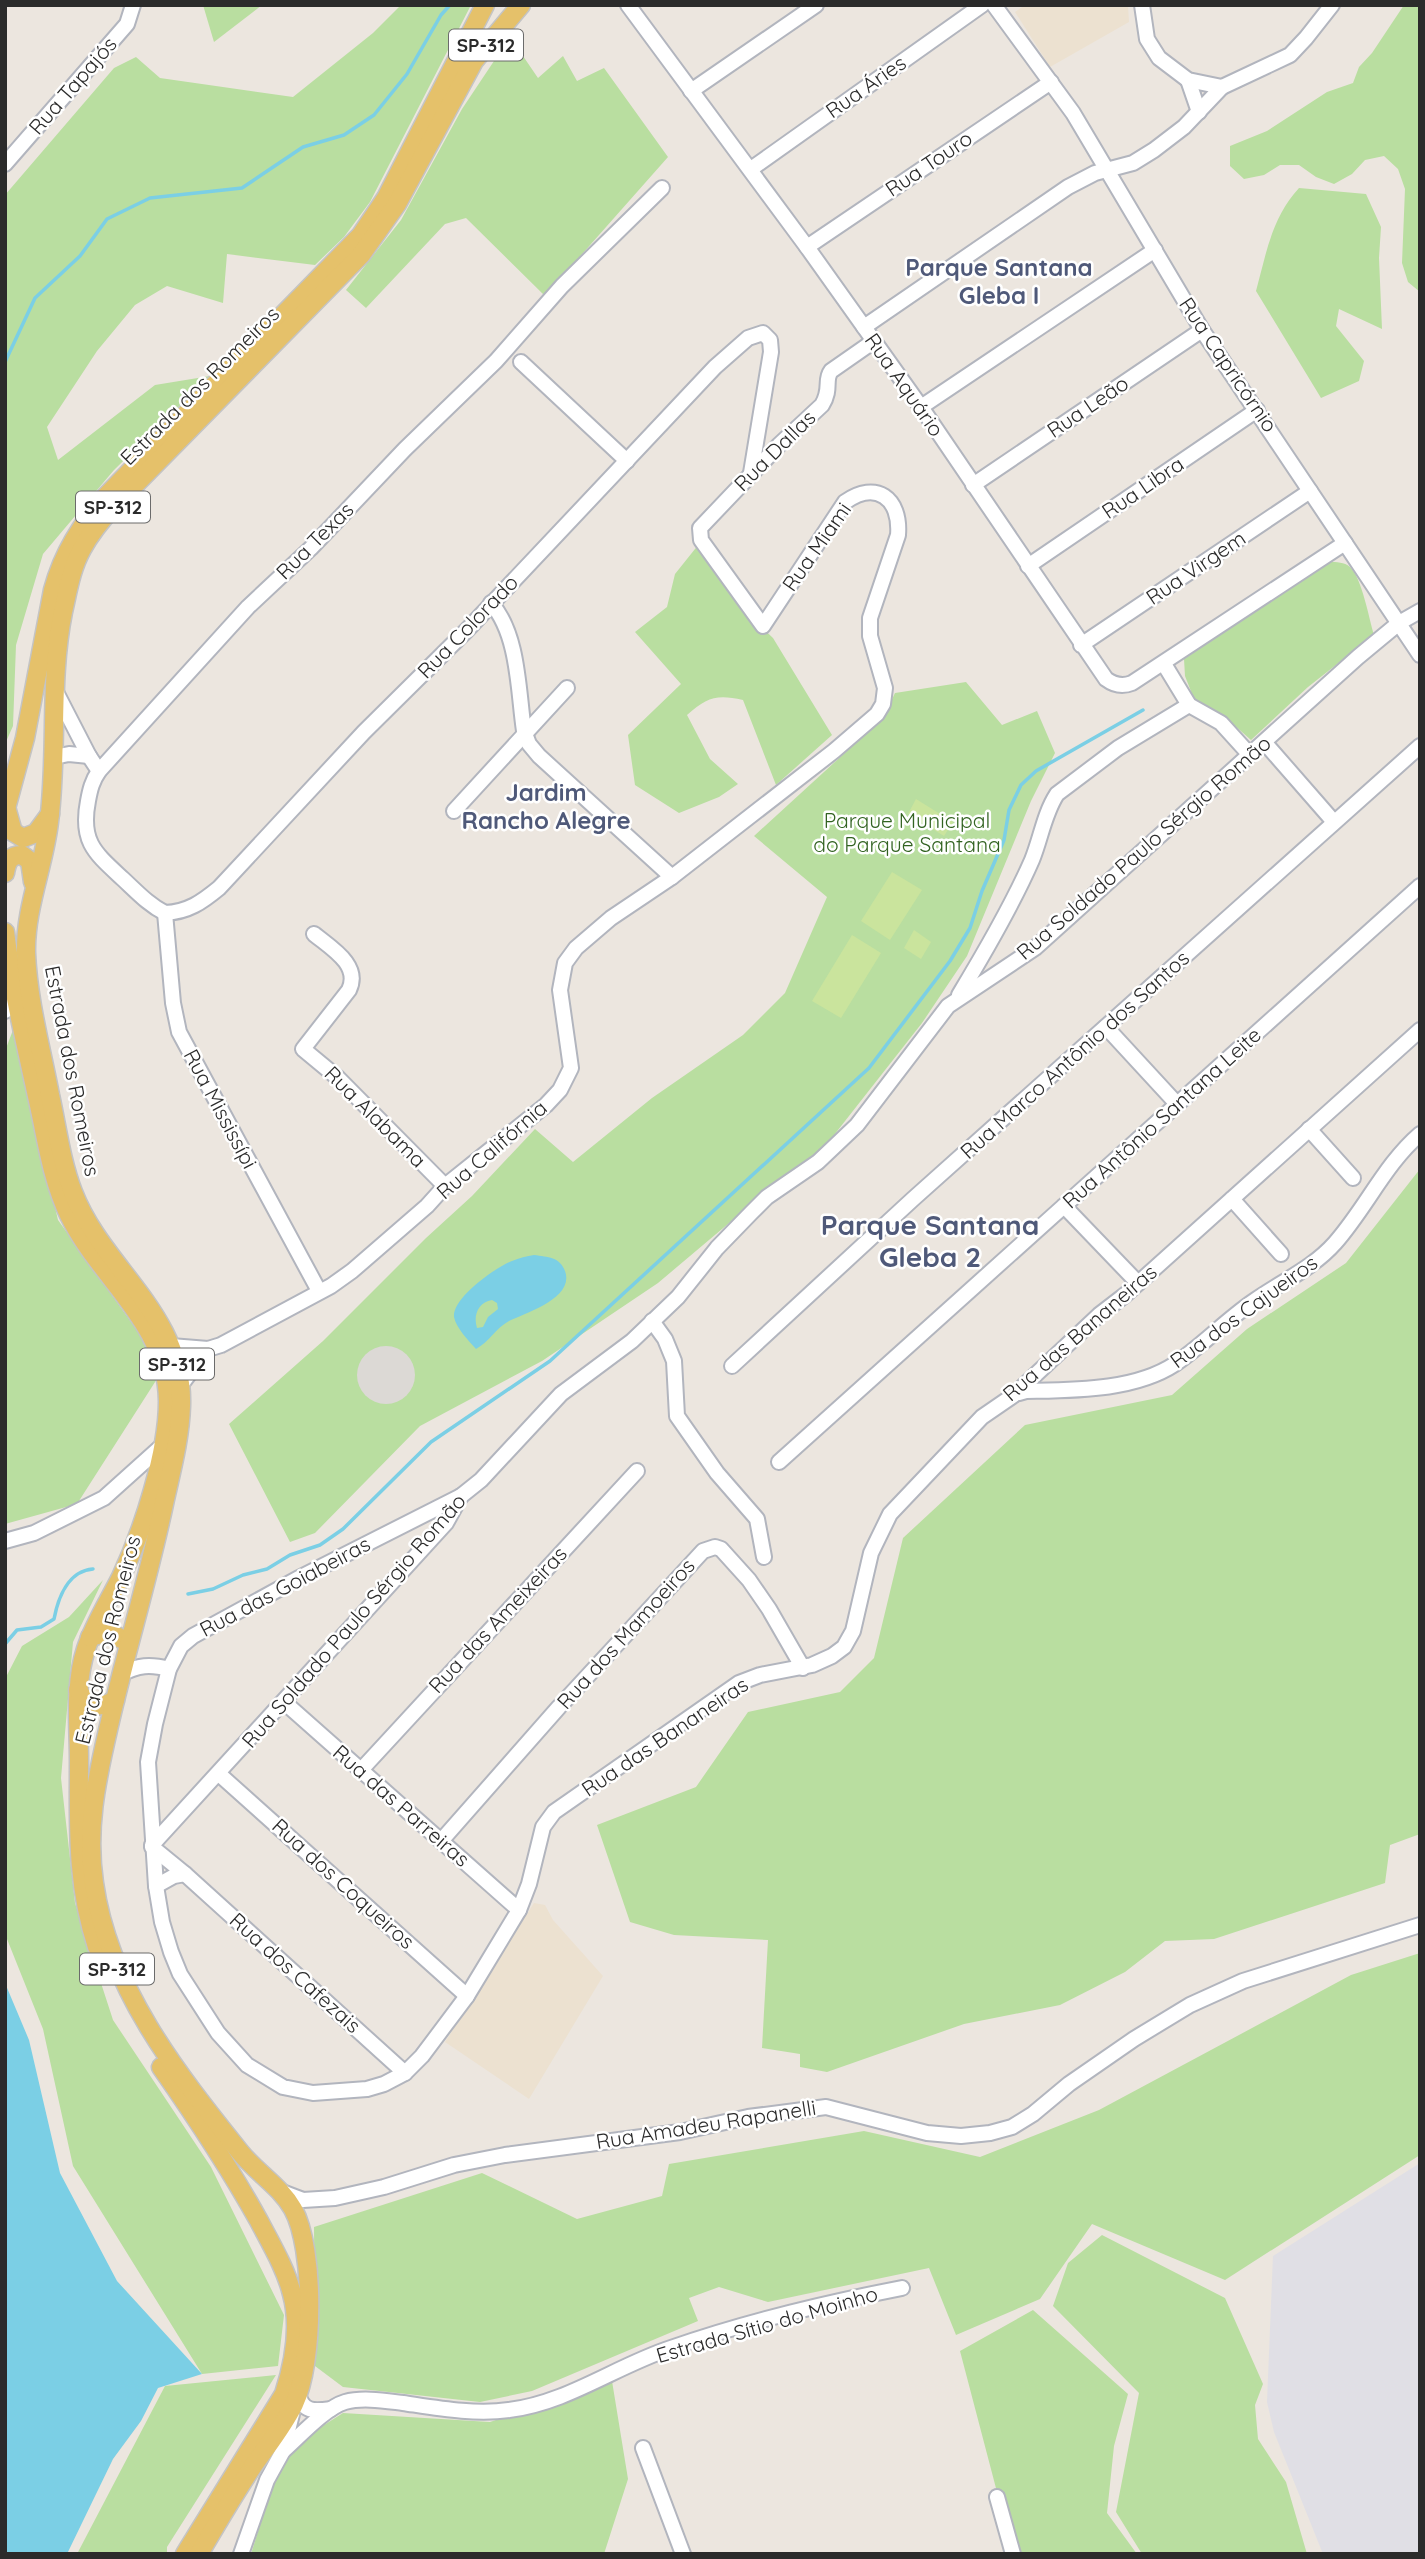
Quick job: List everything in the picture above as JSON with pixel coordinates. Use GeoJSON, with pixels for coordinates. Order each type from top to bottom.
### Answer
{"type":"FeatureCollection","features":[{"type":"Feature","properties":{"kind":"main road","name":"Estrada dos Romeiros"},"geometry":{"type":"LineString","coordinates":[[6,809],[25,738],[53,590],[59,569],[79,529],[106,496],[361,235],[386,198],[485,5]]}},
{"type":"Feature","properties":{"kind":"main road","name":"Estrada dos Romeiros"},"geometry":{"type":"LineString","coordinates":[[199,2554],[254,2464],[275,2450],[296,2400],[304,2376],[309,2329],[306,2261],[300,2226],[280,2190],[252,2166],[187,2083],[135,2006],[115,1965],[97,1903],[90,1832],[98,1776],[121,1674],[148,1576],[170,1473],[179,1426],[180,1386],[171,1346],[152,1310],[90,1227],[71,1188],[29,984],[27,937],[50,814],[56,647],[71,574],[89,536],[115,505],[361,255],[397,204],[474,61],[521,5]]}},
{"type":"Feature","properties":{"kind":"main road"},"geometry":{"type":"LineString","coordinates":[[6,809],[13,832],[23,838],[36,833],[50,814]]}},
{"type":"Feature","properties":{"kind":"main road"},"geometry":{"type":"LineString","coordinates":[[5,873],[11,857],[27,857],[32,867],[34,892]]}},
{"type":"Feature","properties":{"kind":"main road","name":"Estrada dos Romeiros"},"geometry":{"type":"LineString","coordinates":[[5,932],[13,986],[60,1193],[80,1235],[141,1318],[159,1350],[167,1387],[168,1405],[163,1445],[154,1483],[133,1547],[90,1637],[82,1662],[78,1690],[78,1857],[85,1906],[99,1953],[130,2019],[209,2135],[252,2209],[286,2275],[295,2313],[292,2368],[284,2395],[185,2554]]}},
{"type":"Feature","properties":{"kind":"main road"},"geometry":{"type":"LineString","coordinates":[[90,1637],[109,1632],[129,1643]]}},
{"type":"Feature","properties":{"kind":"main road"},"geometry":{"type":"LineString","coordinates":[[78,1690],[88,1704],[94,1707],[115,1700]]}},
{"type":"Feature","properties":{"kind":"main road"},"geometry":{"type":"LineString","coordinates":[[252,2209],[259,2193],[265,2189],[280,2190]]}},
{"type":"Feature","properties":{"kind":"main road"},"geometry":{"type":"LineString","coordinates":[[267,2237],[276,2240],[286,2238],[300,2226]]}},
{"type":"Feature","properties":{"kind":"main road"},"geometry":{"type":"LineString","coordinates":[[275,2411],[275,2450]]}},
{"type":"Feature","properties":{"kind":"street","name":"Rua Tapajós"},"geometry":{"type":"LineString","coordinates":[[5,164],[127,24],[133,5]]}},
{"type":"Feature","properties":{"kind":"street"},"geometry":{"type":"LineString","coordinates":[[691,91],[816,5]]}},
{"type":"Feature","properties":{"kind":"street","name":"Rua Áries"},"geometry":{"type":"LineString","coordinates":[[751,169],[982,5]]}},
{"type":"Feature","properties":{"kind":"street","name":"Rua Capricórnio"},"geometry":{"type":"LineString","coordinates":[[994,5],[1051,82],[1108,169],[1202,330],[1345,542]]}},
{"type":"Feature","properties":{"kind":"street"},"geometry":{"type":"LineString","coordinates":[[1142,5],[1143,24],[1159,58],[1188,80],[1222,86]]}},
{"type":"Feature","properties":{"kind":"street"},"geometry":{"type":"LineString","coordinates":[[864,327],[1068,187],[1087,176],[1133,163],[1154,150],[1184,127],[1222,86],[1290,55],[1332,5]]}},
{"type":"Feature","properties":{"kind":"street","name":"Rua Aquário"},"geometry":{"type":"LineString","coordinates":[[631,6],[921,407],[1097,669],[1112,683],[1125,686],[1164,664]]}},
{"type":"Feature","properties":{"kind":"street"},"geometry":{"type":"LineString","coordinates":[[1188,80],[1199,112]]}},
{"type":"Feature","properties":{"kind":"street","name":"Rua Touro"},"geometry":{"type":"LineString","coordinates":[[807,247],[1051,82]]}},
{"type":"Feature","properties":{"kind":"street","name":"Rua Texas"},"geometry":{"type":"LineString","coordinates":[[165,913],[138,894],[101,858],[89,841],[85,815],[92,783],[99,771],[248,607],[311,548],[405,449],[496,361],[562,286],[662,188]]}},
{"type":"Feature","properties":{"kind":"street"},"geometry":{"type":"LineString","coordinates":[[921,407],[1155,250]]}},
{"type":"Feature","properties":{"kind":"street","name":"Rua Leão"},"geometry":{"type":"LineString","coordinates":[[973,485],[1202,330]]}},
{"type":"Feature","properties":{"kind":"street","name":"Rua Colorado"},"geometry":{"type":"LineString","coordinates":[[165,913],[178,912],[196,905],[219,888],[364,732],[734,351],[754,335],[766,334],[770,340],[771,352],[751,474]]}},
{"type":"Feature","properties":{"kind":"street","name":"Rua Dallas"},"geometry":{"type":"LineString","coordinates":[[763,626],[701,540],[700,528],[822,405],[829,392],[828,377],[831,371],[874,341]]}},
{"type":"Feature","properties":{"kind":"street"},"geometry":{"type":"LineString","coordinates":[[521,362],[626,461]]}},
{"type":"Feature","properties":{"kind":"street","name":"Rua Libra"},"geometry":{"type":"LineString","coordinates":[[1028,566],[1257,410]]}},
{"type":"Feature","properties":{"kind":"street","name":"Rua Miami"},"geometry":{"type":"LineString","coordinates":[[763,626],[841,506],[865,491],[883,496],[896,511],[899,522],[898,535],[870,618],[870,636],[886,688],[885,696]]}},
{"type":"Feature","properties":{"kind":"street","name":"Rua Virgem"},"geometry":{"type":"LineString","coordinates":[[1082,645],[1310,491]]}},
{"type":"Feature","properties":{"kind":"street"},"geometry":{"type":"LineString","coordinates":[[1250,755],[1221,723],[1188,705],[1164,664],[1345,542],[1420,655]]}},
{"type":"Feature","properties":{"kind":"street"},"geometry":{"type":"LineString","coordinates":[[491,603],[503,618],[512,644],[524,731],[529,744],[673,877]]}},
{"type":"Feature","properties":{"kind":"street","name":"Rua Soldado Paulo Sérgio Romão"},"geometry":{"type":"LineString","coordinates":[[152,1846],[446,1523],[461,1496],[481,1480],[561,1394],[632,1341],[678,1297],[718,1248],[767,1197],[818,1162],[857,1125],[956,998],[1035,948],[1358,657],[1399,623],[1420,611]]}},
{"type":"Feature","properties":{"kind":"street"},"geometry":{"type":"LineString","coordinates":[[454,811],[524,731],[567,688]]}},
{"type":"Feature","properties":{"kind":"street"},"geometry":{"type":"LineString","coordinates":[[54,689],[99,771]]}},
{"type":"Feature","properties":{"kind":"street","name":"Rua Califórnia"},"geometry":{"type":"LineString","coordinates":[[171,1346],[208,1349],[221,1345],[352,1271],[427,1206],[445,1186],[546,1105],[564,1083],[570,1068],[560,990],[565,962],[569,955],[611,918],[673,877],[840,746],[877,714],[885,696]]}},
{"type":"Feature","properties":{"kind":"street"},"geometry":{"type":"LineString","coordinates":[[956,998],[1032,860],[1050,804],[1057,794],[1118,748],[1188,705]]}},
{"type":"Feature","properties":{"kind":"street"},"geometry":{"type":"LineString","coordinates":[[1265,743],[1334,821]]}},
{"type":"Feature","properties":{"kind":"street","name":"Rua Marco Antônio dos Santos"},"geometry":{"type":"LineString","coordinates":[[732,1366],[922,1191],[1420,746]]}},
{"type":"Feature","properties":{"kind":"street"},"geometry":{"type":"LineString","coordinates":[[54,757],[69,754],[89,756]]}},
{"type":"Feature","properties":{"kind":"street","name":"Rua Antônio Santana Leite"},"geometry":{"type":"LineString","coordinates":[[779,1462],[1420,886]]}},
{"type":"Feature","properties":{"kind":"street","name":"Rua Mississípi"},"geometry":{"type":"LineString","coordinates":[[165,913],[173,1003],[179,1032],[319,1292]]}},
{"type":"Feature","properties":{"kind":"street","name":"Rua Alabama"},"geometry":{"type":"LineString","coordinates":[[314,934],[346,963],[353,980],[349,990],[303,1049],[338,1078],[445,1186]]}},
{"type":"Feature","properties":{"kind":"street"},"geometry":{"type":"LineString","coordinates":[[988,944],[996,959],[1009,966]]}},
{"type":"Feature","properties":{"kind":"street"},"geometry":{"type":"LineString","coordinates":[[5,1011],[13,986]]}},
{"type":"Feature","properties":{"kind":"street"},"geometry":{"type":"LineString","coordinates":[[1106,1027],[1177,1104]]}},
{"type":"Feature","properties":{"kind":"street","name":"Rua das Bananeiras"},"geometry":{"type":"LineString","coordinates":[[156,1886],[168,1942],[180,1974],[218,2033],[247,2065],[283,2087],[313,2092],[368,2089],[405,2073],[422,2056],[467,1996],[519,1910],[529,1884],[543,1827],[554,1812],[739,1684],[760,1675],[803,1668],[832,1656],[850,1639],[872,1553],[891,1514],[982,1417],[1014,1395],[1099,1315],[1420,1030]]}},
{"type":"Feature","properties":{"kind":"street"},"geometry":{"type":"LineString","coordinates":[[1310,1129],[1353,1178]]}},
{"type":"Feature","properties":{"kind":"street","name":"Rua dos Cajueiros"},"geometry":{"type":"LineString","coordinates":[[1014,1395],[1026,1391],[1124,1384],[1144,1380],[1175,1364],[1251,1302],[1305,1268],[1332,1246],[1349,1227],[1397,1157],[1420,1134]]}},
{"type":"Feature","properties":{"kind":"street"},"geometry":{"type":"LineString","coordinates":[[1231,1199],[1281,1254]]}},
{"type":"Feature","properties":{"kind":"street"},"geometry":{"type":"LineString","coordinates":[[1064,1206],[1138,1283]]}},
{"type":"Feature","properties":{"kind":"street"},"geometry":{"type":"LineString","coordinates":[[652,1321],[665,1339],[674,1361],[677,1416],[717,1473],[757,1519],[764,1557]]}},
{"type":"Feature","properties":{"kind":"street","name":"Rua Califórnia"},"geometry":{"type":"LineString","coordinates":[[180,1386],[208,1349]]}},
{"type":"Feature","properties":{"kind":"street"},"geometry":{"type":"LineString","coordinates":[[5,1541],[34,1534],[104,1498],[163,1445]]}},
{"type":"Feature","properties":{"kind":"street","name":"Rua das Ameixeiras"},"geometry":{"type":"LineString","coordinates":[[361,1770],[637,1471]]}},
{"type":"Feature","properties":{"kind":"street","name":"Rua das Goiabeiras"},"geometry":{"type":"LineString","coordinates":[[156,1886],[148,1762],[169,1669],[181,1646],[193,1636],[299,1578],[461,1496]]}},
{"type":"Feature","properties":{"kind":"street"},"geometry":{"type":"LineString","coordinates":[[426,1513],[446,1523]]}},
{"type":"Feature","properties":{"kind":"street","name":"Rua dos Mamoeiros"},"geometry":{"type":"LineString","coordinates":[[441,1841],[559,1707],[703,1551],[715,1547],[721,1549],[749,1580],[803,1668]]}},
{"type":"Feature","properties":{"kind":"street"},"geometry":{"type":"LineString","coordinates":[[129,1643],[150,1664]]}},
{"type":"Feature","properties":{"kind":"street"},"geometry":{"type":"LineString","coordinates":[[121,1674],[150,1664],[169,1669]]}},
{"type":"Feature","properties":{"kind":"street","name":"Rua das Parreiras"},"geometry":{"type":"LineString","coordinates":[[284,1702],[519,1910]]}},
{"type":"Feature","properties":{"kind":"street","name":"Rua dos Coqueiros"},"geometry":{"type":"LineString","coordinates":[[219,1774],[467,1996]]}},
{"type":"Feature","properties":{"kind":"street","name":"Rua dos Cafezais"},"geometry":{"type":"LineString","coordinates":[[152,1846],[405,2073]]}},
{"type":"Feature","properties":{"kind":"street"},"geometry":{"type":"LineString","coordinates":[[156,1886],[174,1876],[185,1874]]}},
{"type":"Feature","properties":{"kind":"street","name":"Rua Amadeu Rapanelli"},"geometry":{"type":"LineString","coordinates":[[320,2200],[384,2187],[454,2165],[615,2139],[680,2132],[748,2117],[827,2107],[927,2133],[961,2136],[990,2133],[1012,2127],[1033,2114],[1069,2084],[1124,2046],[1190,2006],[1243,1981],[1420,1925]]}},
{"type":"Feature","properties":{"kind":"street"},"geometry":{"type":"LineString","coordinates":[[280,2190],[303,2200],[320,2200]]}},
{"type":"Feature","properties":{"kind":"street"},"geometry":{"type":"LineString","coordinates":[[300,2226],[307,2211],[320,2200]]}},
{"type":"Feature","properties":{"kind":"street","name":"Estrada Sítio do Moinho"},"geometry":{"type":"LineString","coordinates":[[275,2450],[331,2409],[345,2402],[370,2400],[470,2410],[505,2411],[522,2408],[568,2393],[670,2348],[807,2309],[902,2288]]}},
{"type":"Feature","properties":{"kind":"street"},"geometry":{"type":"LineString","coordinates":[[296,2400],[311,2411],[331,2409]]}},
{"type":"Feature","properties":{"kind":"street"},"geometry":{"type":"LineString","coordinates":[[643,2448],[683,2554]]}},
{"type":"Feature","properties":{"kind":"street"},"geometry":{"type":"LineString","coordinates":[[241,2554],[275,2450]]}},
{"type":"Feature","properties":{"kind":"street"},"geometry":{"type":"LineString","coordinates":[[997,2497],[1013,2554]]}},
{"type":"Feature","properties":{"kind":"shaded area"},"geometry":{"type":"Polygon","coordinates":[[[1025,5],[1128,5],[1129,22],[1050,67],[1015,12],[1025,5]]]}},
{"type":"Feature","properties":{"kind":"shaded area"},"geometry":{"type":"Polygon","coordinates":[[[380,1346],[392,1346],[407,1354],[415,1369],[415,1381],[407,1396],[392,1404],[380,1404],[365,1396],[357,1381],[357,1369],[365,1354],[380,1346]]]}},
{"type":"Feature","properties":{"kind":"shaded area"},"geometry":{"type":"Polygon","coordinates":[[[534,1903],[545,1905],[553,1920],[603,1976],[529,2099],[445,2042],[534,1903]]]}},
{"type":"Feature","properties":{"kind":"shaded area"},"geometry":{"type":"Polygon","coordinates":[[[1420,2163],[1420,2554],[1323,2554],[1274,2432],[1267,2402],[1273,2256],[1420,2163]]]}},
{"type":"Feature","properties":{"kind":"green space"},"geometry":{"type":"Polygon","coordinates":[[[203,5],[262,5],[214,42],[203,5]]]}},
{"type":"Feature","properties":{"kind":"green space"},"geometry":{"type":"Polygon","coordinates":[[[401,5],[471,5],[370,202],[344,237],[315,265],[227,254],[223,303],[167,286],[135,305],[97,351],[47,427],[58,460],[155,385],[210,376],[114,470],[43,554],[16,645],[13,726],[5,744],[5,195],[114,68],[136,57],[160,78],[293,97],[373,33],[401,5]]]}},
{"type":"Feature","properties":{"kind":"green space"},"geometry":{"type":"Polygon","coordinates":[[[1404,5],[1420,5],[1420,292],[1408,282],[1402,263],[1405,189],[1398,169],[1384,156],[1365,160],[1352,174],[1334,184],[1316,177],[1299,165],[1280,165],[1264,175],[1244,179],[1230,166],[1230,146],[1267,131],[1327,92],[1353,83],[1359,67],[1372,53],[1404,5]]]}},
{"type":"Feature","properties":{"kind":"green space"},"geometry":{"type":"Polygon","coordinates":[[[510,37],[538,78],[563,56],[577,81],[604,68],[668,157],[545,296],[466,218],[445,224],[366,308],[346,290],[401,220],[462,109],[510,37]]]}},
{"type":"Feature","properties":{"kind":"green space"},"geometry":{"type":"Polygon","coordinates":[[[1299,188],[1366,194],[1381,227],[1379,258],[1382,329],[1339,309],[1336,326],[1364,361],[1359,381],[1321,398],[1256,291],[1276,224],[1299,188]]]}},
{"type":"Feature","properties":{"kind":"green space"},"geometry":{"type":"Polygon","coordinates":[[[699,544],[753,619],[773,638],[832,735],[776,785],[743,700],[719,697],[701,704],[687,715],[710,759],[738,784],[719,797],[679,813],[635,785],[628,735],[681,684],[635,632],[667,607],[675,574],[699,544]]]}},
{"type":"Feature","properties":{"kind":"green space"},"geometry":{"type":"Polygon","coordinates":[[[1329,562],[1345,564],[1354,572],[1362,589],[1374,635],[1308,687],[1251,740],[1225,717],[1194,699],[1185,676],[1184,659],[1329,562]]]}},
{"type":"Feature","properties":{"kind":"green space","name":"Parque Municipal do Parque Santana"},"geometry":{"type":"Polygon","coordinates":[[[966,682],[1002,725],[1037,711],[1055,753],[1031,801],[967,956],[922,1023],[816,1158],[741,1213],[658,1283],[542,1361],[420,1426],[315,1533],[290,1542],[229,1424],[323,1341],[472,1196],[535,1129],[573,1162],[652,1098],[743,1035],[785,993],[827,897],[754,836],[883,718],[895,693],[966,682]]]}},
{"type":"Feature","properties":{"kind":"green space"},"geometry":{"type":"Polygon","coordinates":[[[916,799],[953,822],[944,836],[908,814],[916,799]]]}},
{"type":"Feature","properties":{"kind":"green space"},"geometry":{"type":"Polygon","coordinates":[[[892,872],[922,890],[890,940],[861,921],[892,872]]]}},
{"type":"Feature","properties":{"kind":"green space"},"geometry":{"type":"Polygon","coordinates":[[[914,930],[931,942],[921,959],[904,948],[914,930]]]}},
{"type":"Feature","properties":{"kind":"green space"},"geometry":{"type":"Polygon","coordinates":[[[852,935],[881,953],[841,1018],[812,1001],[852,935]]]}},
{"type":"Feature","properties":{"kind":"green space"},"geometry":{"type":"Polygon","coordinates":[[[13,1030],[58,1220],[164,1368],[77,1504],[5,1524],[5,1051],[13,1030]]]}},
{"type":"Feature","properties":{"kind":"green space"},"geometry":{"type":"Polygon","coordinates":[[[1420,1169],[1420,1834],[1390,1845],[1385,1883],[1214,1939],[1165,1941],[1125,1972],[1060,2005],[964,2024],[827,2072],[800,2067],[800,2054],[762,2048],[768,1940],[674,1935],[630,1922],[597,1825],[696,1787],[748,1712],[840,1692],[874,1658],[903,1538],[1025,1425],[1172,1395],[1247,1329],[1346,1263],[1420,1169]]]}},
{"type":"Feature","properties":{"kind":"green space"},"geometry":{"type":"Polygon","coordinates":[[[103,1580],[73,1642],[61,1778],[75,1903],[113,2020],[211,2167],[284,2315],[278,2366],[202,2374],[73,2166],[43,2029],[5,1934],[5,1679],[22,1646],[69,1617],[103,1580]]]}},
{"type":"Feature","properties":{"kind":"green space"},"geometry":{"type":"Polygon","coordinates":[[[1420,1953],[1420,2155],[1225,2280],[1092,2224],[1040,2299],[956,2335],[929,2268],[768,2302],[719,2287],[689,2298],[698,2321],[532,2391],[480,2402],[343,2387],[315,2366],[314,2227],[482,2173],[577,2219],[662,2196],[669,2164],[864,2131],[980,2157],[1099,2110],[1351,1975],[1420,1953]]]}},
{"type":"Feature","properties":{"kind":"green space"},"geometry":{"type":"Polygon","coordinates":[[[1102,2235],[1225,2298],[1263,2384],[1255,2405],[1258,2439],[1286,2482],[1307,2554],[1142,2554],[1116,2512],[1139,2393],[1053,2306],[1068,2263],[1102,2235]]]}},
{"type":"Feature","properties":{"kind":"green space"},"geometry":{"type":"Polygon","coordinates":[[[1033,2310],[1128,2394],[1114,2446],[1107,2513],[1137,2554],[1013,2553],[960,2351],[1033,2310]]]}},
{"type":"Feature","properties":{"kind":"green space"},"geometry":{"type":"Polygon","coordinates":[[[276,2375],[167,2547],[167,2554],[77,2554],[165,2386],[276,2375]]]}},
{"type":"Feature","properties":{"kind":"green space"},"geometry":{"type":"Polygon","coordinates":[[[612,2381],[628,2479],[604,2554],[251,2554],[283,2451],[343,2413],[490,2422],[612,2381]]]}},
{"type":"Feature","properties":{"kind":"water"},"geometry":{"type":"Polygon","coordinates":[[[534,1255],[557,1260],[563,1266],[566,1281],[563,1289],[537,1309],[504,1324],[476,1349],[455,1321],[455,1309],[476,1284],[496,1270],[515,1260],[534,1255]],[[487,1301],[480,1307],[476,1314],[477,1328],[483,1327],[488,1317],[498,1309],[497,1303],[487,1301]]]}},
{"type":"Feature","properties":{"kind":"water"},"geometry":{"type":"Polygon","coordinates":[[[5,1983],[29,2040],[60,2173],[117,2281],[202,2374],[158,2388],[141,2421],[113,2459],[67,2554],[5,2554],[5,1983]]]}},
{"type":"Feature","properties":{"kind":"waterway"},"geometry":{"type":"LineString","coordinates":[[5,362],[35,298],[80,256],[107,219],[150,198],[242,188],[303,147],[344,135],[374,115],[407,74],[441,15],[450,5]]}},
{"type":"Feature","properties":{"kind":"waterway"},"geometry":{"type":"LineString","coordinates":[[188,1594],[213,1589],[243,1575],[267,1569],[290,1555],[320,1545],[343,1529],[431,1442],[550,1361],[869,1068],[950,961],[970,928],[982,891],[1004,840],[1009,810],[1021,785],[1036,771],[1143,710]]}},
{"type":"Feature","properties":{"kind":"waterway"},"geometry":{"type":"LineString","coordinates":[[5,1644],[17,1630],[41,1627],[54,1619],[58,1603],[71,1580],[84,1571],[93,1569]]}},
{"type":"Feature","properties":{"kind":"district","name":"Parque Santana Gleba I"},"geometry":{"type":"Point","coordinates":[999,282]}},
{"type":"Feature","properties":{"kind":"district","name":"Jardim Rancho Alegre"},"geometry":{"type":"Point","coordinates":[546,807]}},
{"type":"Feature","properties":{"kind":"district","name":"Parque Santana Gleba 2"},"geometry":{"type":"Point","coordinates":[930,1241]}}]}
